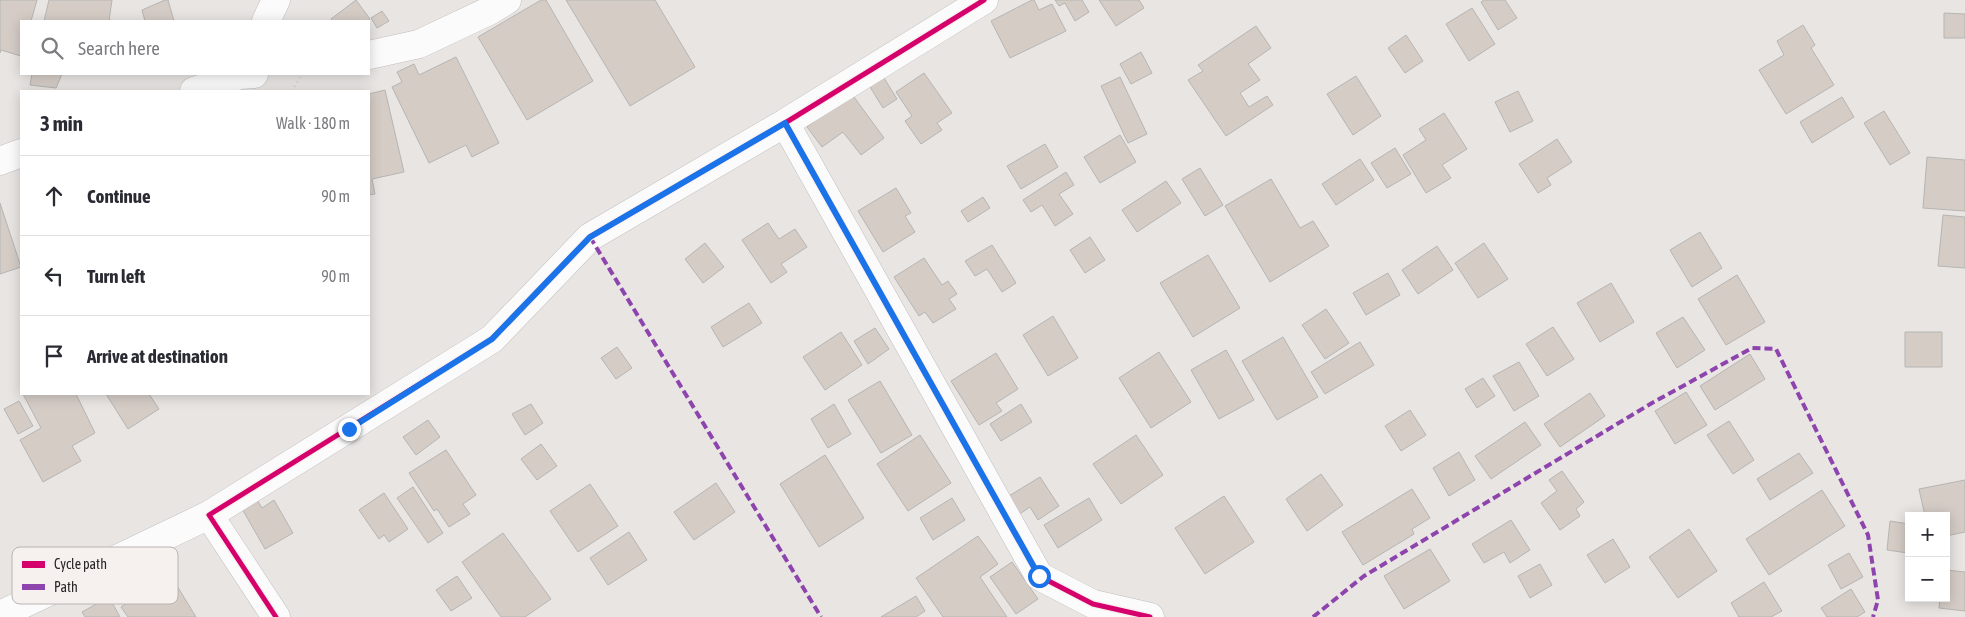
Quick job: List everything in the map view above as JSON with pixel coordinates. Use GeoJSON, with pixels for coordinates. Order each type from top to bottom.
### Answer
{"type":"FeatureCollection","features":[{"type":"Feature","properties":{"kind":"street"},"geometry":{"type":"LineString","coordinates":[[266,20],[276,0]]}},
{"type":"Feature","properties":{"kind":"street"},"geometry":{"type":"LineString","coordinates":[[370,55],[419,44],[492,10],[507,0]]}},
{"type":"Feature","properties":{"kind":"street"},"geometry":{"type":"LineString","coordinates":[[142,547],[209,515],[492,339],[590,237],[785,123],[984,0]]}},
{"type":"Feature","properties":{"kind":"street"},"geometry":{"type":"LineString","coordinates":[[197,90],[242,75]]}},
{"type":"Feature","properties":{"kind":"street"},"geometry":{"type":"LineString","coordinates":[[785,123],[1039,576],[1093,604],[1150,617]]}},
{"type":"Feature","properties":{"kind":"street"},"geometry":{"type":"LineString","coordinates":[[0,161],[20,153]]}},
{"type":"Feature","properties":{"kind":"street"},"geometry":{"type":"LineString","coordinates":[[209,515],[276,617]]}},
{"type":"Feature","properties":{"kind":"street"},"geometry":{"type":"LineString","coordinates":[[0,615],[23,604]]}},
{"type":"Feature","properties":{"kind":"path"},"geometry":{"type":"LineString","coordinates":[[293,90],[301,75]]}},
{"type":"Feature","properties":{"kind":"building"},"geometry":{"type":"Polygon","coordinates":[[[0,0],[37,0],[31,20],[20,20],[20,56],[1,50],[0,53],[0,0]]]}},
{"type":"Feature","properties":{"kind":"building"},"geometry":{"type":"Polygon","coordinates":[[[49,0],[112,0],[109,20],[44,20],[49,0]]]}},
{"type":"Feature","properties":{"kind":"building"},"geometry":{"type":"Polygon","coordinates":[[[168,0],[174,20],[145,20],[142,10],[168,0]]]}},
{"type":"Feature","properties":{"kind":"building"},"geometry":{"type":"Polygon","coordinates":[[[356,0],[370,19],[332,20],[356,0]]]}},
{"type":"Feature","properties":{"kind":"building"},"geometry":{"type":"Polygon","coordinates":[[[541,0],[546,0],[593,81],[527,120],[478,37],[541,0]]]}},
{"type":"Feature","properties":{"kind":"building"},"geometry":{"type":"Polygon","coordinates":[[[566,0],[655,0],[695,67],[630,106],[566,0]]]}},
{"type":"Feature","properties":{"kind":"building"},"geometry":{"type":"Polygon","coordinates":[[[1034,0],[1039,10],[1052,4],[1066,31],[1010,58],[991,21],[1034,0]]]}},
{"type":"Feature","properties":{"kind":"building"},"geometry":{"type":"Polygon","coordinates":[[[1055,0],[1082,0],[1089,12],[1075,21],[1065,3],[1059,6],[1055,0]]]}},
{"type":"Feature","properties":{"kind":"building"},"geometry":{"type":"Polygon","coordinates":[[[1099,0],[1139,0],[1144,8],[1116,26],[1099,0]]]}},
{"type":"Feature","properties":{"kind":"building"},"geometry":{"type":"Polygon","coordinates":[[[1484,0],[1505,0],[1517,18],[1498,30],[1481,2],[1484,0]]]}},
{"type":"Feature","properties":{"kind":"building"},"geometry":{"type":"Polygon","coordinates":[[[1472,8],[1495,44],[1469,61],[1446,24],[1472,8]]]}},
{"type":"Feature","properties":{"kind":"building"},"geometry":{"type":"Polygon","coordinates":[[[382,11],[389,21],[377,28],[371,18],[382,11]]]}},
{"type":"Feature","properties":{"kind":"building"},"geometry":{"type":"Polygon","coordinates":[[[1944,13],[1965,14],[1965,38],[1944,38],[1944,13]]]}},
{"type":"Feature","properties":{"kind":"building"},"geometry":{"type":"Polygon","coordinates":[[[1803,25],[1815,45],[1811,48],[1834,85],[1786,114],[1759,70],[1784,55],[1777,41],[1803,25]]]}},
{"type":"Feature","properties":{"kind":"building"},"geometry":{"type":"Polygon","coordinates":[[[1256,26],[1271,48],[1248,64],[1260,80],[1240,93],[1249,107],[1267,96],[1273,105],[1226,136],[1188,80],[1203,71],[1198,65],[1256,26]]]}},
{"type":"Feature","properties":{"kind":"building"},"geometry":{"type":"Polygon","coordinates":[[[1406,35],[1423,61],[1405,73],[1388,48],[1406,35]]]}},
{"type":"Feature","properties":{"kind":"building"},"geometry":{"type":"Polygon","coordinates":[[[1141,52],[1152,73],[1131,84],[1120,64],[1141,52]]]}},
{"type":"Feature","properties":{"kind":"building"},"geometry":{"type":"Polygon","coordinates":[[[456,57],[499,143],[472,157],[466,145],[429,163],[392,87],[402,82],[397,72],[414,64],[419,75],[456,57]]]}},
{"type":"Feature","properties":{"kind":"building"},"geometry":{"type":"Polygon","coordinates":[[[881,73],[897,99],[883,108],[867,82],[881,73]]]}},
{"type":"Feature","properties":{"kind":"building"},"geometry":{"type":"Polygon","coordinates":[[[924,73],[952,113],[937,123],[942,130],[921,144],[905,121],[912,116],[896,92],[924,73]]]}},
{"type":"Feature","properties":{"kind":"building"},"geometry":{"type":"Polygon","coordinates":[[[32,75],[62,75],[56,88],[30,85],[32,75]]]}},
{"type":"Feature","properties":{"kind":"building"},"geometry":{"type":"Polygon","coordinates":[[[1356,76],[1381,116],[1353,135],[1327,94],[1356,76]]]}},
{"type":"Feature","properties":{"kind":"building"},"geometry":{"type":"Polygon","coordinates":[[[1120,77],[1147,134],[1128,143],[1101,86],[1120,77]]]}},
{"type":"Feature","properties":{"kind":"building"},"geometry":{"type":"Polygon","coordinates":[[[385,90],[404,172],[372,179],[375,194],[370,195],[370,94],[385,90]]]}},
{"type":"Feature","properties":{"kind":"building"},"geometry":{"type":"Polygon","coordinates":[[[1518,91],[1533,121],[1510,132],[1495,102],[1518,91]]]}},
{"type":"Feature","properties":{"kind":"building"},"geometry":{"type":"Polygon","coordinates":[[[851,93],[884,138],[861,155],[843,132],[822,147],[807,127],[851,93]]]}},
{"type":"Feature","properties":{"kind":"building"},"geometry":{"type":"Polygon","coordinates":[[[1842,97],[1854,117],[1812,143],[1800,122],[1842,97]]]}},
{"type":"Feature","properties":{"kind":"building"},"geometry":{"type":"Polygon","coordinates":[[[1884,111],[1910,153],[1890,165],[1864,123],[1884,111]]]}},
{"type":"Feature","properties":{"kind":"building"},"geometry":{"type":"Polygon","coordinates":[[[1444,113],[1467,149],[1442,165],[1451,178],[1426,193],[1403,155],[1426,140],[1419,129],[1444,113]]]}},
{"type":"Feature","properties":{"kind":"building"},"geometry":{"type":"Polygon","coordinates":[[[1120,135],[1136,162],[1100,183],[1084,157],[1120,135]]]}},
{"type":"Feature","properties":{"kind":"building"},"geometry":{"type":"Polygon","coordinates":[[[1557,139],[1572,162],[1547,178],[1551,185],[1538,193],[1519,164],[1557,139]]]}},
{"type":"Feature","properties":{"kind":"building"},"geometry":{"type":"Polygon","coordinates":[[[1045,144],[1058,167],[1021,189],[1007,166],[1045,144]]]}},
{"type":"Feature","properties":{"kind":"building"},"geometry":{"type":"Polygon","coordinates":[[[1395,148],[1411,174],[1387,188],[1371,163],[1395,148]]]}},
{"type":"Feature","properties":{"kind":"building"},"geometry":{"type":"Polygon","coordinates":[[[1927,157],[1965,160],[1965,211],[1923,208],[1927,157]]]}},
{"type":"Feature","properties":{"kind":"building"},"geometry":{"type":"Polygon","coordinates":[[[1360,159],[1374,180],[1336,205],[1322,184],[1360,159]]]}},
{"type":"Feature","properties":{"kind":"building"},"geometry":{"type":"Polygon","coordinates":[[[1200,168],[1223,205],[1205,216],[1182,179],[1200,168]]]}},
{"type":"Feature","properties":{"kind":"building"},"geometry":{"type":"Polygon","coordinates":[[[1066,172],[1074,185],[1059,194],[1073,214],[1055,226],[1042,205],[1031,212],[1023,200],[1066,172]]]}},
{"type":"Feature","properties":{"kind":"building"},"geometry":{"type":"Polygon","coordinates":[[[1271,179],[1300,228],[1313,221],[1329,246],[1270,282],[1225,206],[1271,179]]]}},
{"type":"Feature","properties":{"kind":"building"},"geometry":{"type":"Polygon","coordinates":[[[1166,181],[1181,203],[1137,232],[1122,210],[1166,181]]]}},
{"type":"Feature","properties":{"kind":"building"},"geometry":{"type":"Polygon","coordinates":[[[896,188],[911,213],[905,216],[915,232],[883,252],[858,211],[896,188]]]}},
{"type":"Feature","properties":{"kind":"building"},"geometry":{"type":"Polygon","coordinates":[[[983,197],[990,208],[968,222],[961,211],[983,197]]]}},
{"type":"Feature","properties":{"kind":"building"},"geometry":{"type":"Polygon","coordinates":[[[0,203],[20,267],[0,274],[0,203]]]}},
{"type":"Feature","properties":{"kind":"building"},"geometry":{"type":"Polygon","coordinates":[[[1943,215],[1965,217],[1965,268],[1938,266],[1943,215]]]}},
{"type":"Feature","properties":{"kind":"building"},"geometry":{"type":"Polygon","coordinates":[[[768,223],[779,239],[795,229],[807,247],[781,264],[787,272],[771,283],[742,240],[768,223]]]}},
{"type":"Feature","properties":{"kind":"building"},"geometry":{"type":"Polygon","coordinates":[[[1700,232],[1722,268],[1692,287],[1670,250],[1700,232]]]}},
{"type":"Feature","properties":{"kind":"building"},"geometry":{"type":"Polygon","coordinates":[[[1090,237],[1105,260],[1085,273],[1070,250],[1090,237]]]}},
{"type":"Feature","properties":{"kind":"building"},"geometry":{"type":"Polygon","coordinates":[[[705,243],[724,267],[703,283],[685,259],[705,243]]]}},
{"type":"Feature","properties":{"kind":"building"},"geometry":{"type":"Polygon","coordinates":[[[1484,243],[1508,279],[1478,298],[1455,263],[1484,243]]]}},
{"type":"Feature","properties":{"kind":"building"},"geometry":{"type":"Polygon","coordinates":[[[992,245],[1016,283],[1002,292],[987,269],[975,276],[965,261],[992,245]]]}},
{"type":"Feature","properties":{"kind":"building"},"geometry":{"type":"Polygon","coordinates":[[[1437,246],[1453,270],[1418,294],[1402,270],[1437,246]]]}},
{"type":"Feature","properties":{"kind":"building"},"geometry":{"type":"Polygon","coordinates":[[[1208,255],[1240,308],[1193,337],[1160,283],[1208,255]]]}},
{"type":"Feature","properties":{"kind":"building"},"geometry":{"type":"Polygon","coordinates":[[[924,258],[942,285],[948,281],[957,294],[949,299],[956,309],[933,323],[925,312],[919,316],[894,277],[924,258]]]}},
{"type":"Feature","properties":{"kind":"building"},"geometry":{"type":"Polygon","coordinates":[[[1388,273],[1400,295],[1366,315],[1353,293],[1388,273]]]}},
{"type":"Feature","properties":{"kind":"building"},"geometry":{"type":"Polygon","coordinates":[[[1737,275],[1765,322],[1726,345],[1698,299],[1737,275]]]}},
{"type":"Feature","properties":{"kind":"building"},"geometry":{"type":"Polygon","coordinates":[[[1611,283],[1634,322],[1600,342],[1577,303],[1611,283]]]}},
{"type":"Feature","properties":{"kind":"building"},"geometry":{"type":"Polygon","coordinates":[[[749,303],[762,323],[723,347],[711,327],[749,303]]]}},
{"type":"Feature","properties":{"kind":"building"},"geometry":{"type":"Polygon","coordinates":[[[1326,309],[1349,343],[1325,359],[1302,325],[1326,309]]]}},
{"type":"Feature","properties":{"kind":"building"},"geometry":{"type":"Polygon","coordinates":[[[1053,316],[1078,358],[1048,376],[1023,335],[1053,316]]]}},
{"type":"Feature","properties":{"kind":"building"},"geometry":{"type":"Polygon","coordinates":[[[1683,317],[1705,350],[1677,368],[1656,333],[1683,317]]]}},
{"type":"Feature","properties":{"kind":"building"},"geometry":{"type":"Polygon","coordinates":[[[1553,327],[1574,359],[1547,376],[1526,344],[1553,327]]]}},
{"type":"Feature","properties":{"kind":"building"},"geometry":{"type":"Polygon","coordinates":[[[875,328],[889,349],[868,364],[854,341],[875,328]]]}},
{"type":"Feature","properties":{"kind":"building"},"geometry":{"type":"Polygon","coordinates":[[[841,332],[862,365],[825,390],[803,357],[841,332]]]}},
{"type":"Feature","properties":{"kind":"building"},"geometry":{"type":"Polygon","coordinates":[[[1905,332],[1942,332],[1942,367],[1905,367],[1905,332]]]}},
{"type":"Feature","properties":{"kind":"building"},"geometry":{"type":"Polygon","coordinates":[[[1283,337],[1318,397],[1277,420],[1242,361],[1283,337]]]}},
{"type":"Feature","properties":{"kind":"building"},"geometry":{"type":"Polygon","coordinates":[[[1360,342],[1374,365],[1325,394],[1311,372],[1360,342]]]}},
{"type":"Feature","properties":{"kind":"building"},"geometry":{"type":"Polygon","coordinates":[[[617,347],[632,368],[616,379],[601,358],[617,347]]]}},
{"type":"Feature","properties":{"kind":"building"},"geometry":{"type":"Polygon","coordinates":[[[1226,350],[1254,400],[1219,419],[1191,370],[1226,350]]]}},
{"type":"Feature","properties":{"kind":"building"},"geometry":{"type":"Polygon","coordinates":[[[1159,352],[1191,402],[1151,428],[1119,378],[1159,352]]]}},
{"type":"Feature","properties":{"kind":"building"},"geometry":{"type":"Polygon","coordinates":[[[996,353],[1018,389],[996,403],[1002,411],[979,425],[951,381],[996,353]]]}},
{"type":"Feature","properties":{"kind":"building"},"geometry":{"type":"Polygon","coordinates":[[[1750,354],[1765,379],[1715,410],[1700,386],[1750,354]]]}},
{"type":"Feature","properties":{"kind":"building"},"geometry":{"type":"Polygon","coordinates":[[[1519,362],[1539,396],[1514,411],[1493,376],[1519,362]]]}},
{"type":"Feature","properties":{"kind":"building"},"geometry":{"type":"Polygon","coordinates":[[[1483,378],[1495,396],[1477,408],[1465,389],[1483,378]]]}},
{"type":"Feature","properties":{"kind":"building"},"geometry":{"type":"Polygon","coordinates":[[[880,381],[912,435],[881,453],[848,400],[880,381]]]}},
{"type":"Feature","properties":{"kind":"building"},"geometry":{"type":"Polygon","coordinates":[[[1686,392],[1707,425],[1675,444],[1655,411],[1686,392]]]}},
{"type":"Feature","properties":{"kind":"building"},"geometry":{"type":"Polygon","coordinates":[[[1590,393],[1605,416],[1560,447],[1544,424],[1590,393]]]}},
{"type":"Feature","properties":{"kind":"building"},"geometry":{"type":"Polygon","coordinates":[[[24,395],[76,395],[95,433],[72,446],[81,461],[43,482],[20,440],[41,428],[24,395]]]}},
{"type":"Feature","properties":{"kind":"building"},"geometry":{"type":"Polygon","coordinates":[[[107,395],[150,395],[159,409],[128,429],[107,395]]]}},
{"type":"Feature","properties":{"kind":"building"},"geometry":{"type":"Polygon","coordinates":[[[19,401],[33,426],[18,434],[4,409],[19,401]]]}},
{"type":"Feature","properties":{"kind":"building"},"geometry":{"type":"Polygon","coordinates":[[[531,404],[543,423],[525,435],[512,414],[531,404]]]}},
{"type":"Feature","properties":{"kind":"building"},"geometry":{"type":"Polygon","coordinates":[[[834,404],[851,434],[828,448],[811,419],[834,404]]]}},
{"type":"Feature","properties":{"kind":"building"},"geometry":{"type":"Polygon","coordinates":[[[1021,404],[1032,422],[1001,441],[990,424],[1021,404]]]}},
{"type":"Feature","properties":{"kind":"building"},"geometry":{"type":"Polygon","coordinates":[[[1410,410],[1426,435],[1401,451],[1385,426],[1410,410]]]}},
{"type":"Feature","properties":{"kind":"building"},"geometry":{"type":"Polygon","coordinates":[[[428,420],[440,437],[416,455],[403,437],[428,420]]]}},
{"type":"Feature","properties":{"kind":"building"},"geometry":{"type":"Polygon","coordinates":[[[1729,421],[1754,460],[1733,474],[1707,435],[1729,421]]]}},
{"type":"Feature","properties":{"kind":"building"},"geometry":{"type":"Polygon","coordinates":[[[1525,422],[1541,445],[1491,479],[1475,456],[1525,422]]]}},
{"type":"Feature","properties":{"kind":"building"},"geometry":{"type":"Polygon","coordinates":[[[920,435],[951,483],[908,511],[877,464],[920,435]]]}},
{"type":"Feature","properties":{"kind":"building"},"geometry":{"type":"Polygon","coordinates":[[[1136,435],[1163,475],[1121,504],[1093,464],[1136,435]]]}},
{"type":"Feature","properties":{"kind":"building"},"geometry":{"type":"Polygon","coordinates":[[[541,444],[557,466],[537,480],[521,459],[541,444]]]}},
{"type":"Feature","properties":{"kind":"building"},"geometry":{"type":"Polygon","coordinates":[[[446,450],[476,495],[463,504],[470,514],[449,527],[437,509],[434,511],[409,473],[446,450]]]}},
{"type":"Feature","properties":{"kind":"building"},"geometry":{"type":"Polygon","coordinates":[[[1459,452],[1475,480],[1449,496],[1433,468],[1459,452]]]}},
{"type":"Feature","properties":{"kind":"building"},"geometry":{"type":"Polygon","coordinates":[[[1799,453],[1813,473],[1770,500],[1757,479],[1799,453]]]}},
{"type":"Feature","properties":{"kind":"building"},"geometry":{"type":"Polygon","coordinates":[[[825,455],[864,518],[819,547],[780,484],[825,455]]]}},
{"type":"Feature","properties":{"kind":"building"},"geometry":{"type":"Polygon","coordinates":[[[1562,471],[1584,502],[1576,509],[1580,516],[1560,530],[1541,503],[1557,491],[1549,480],[1562,471]]]}},
{"type":"Feature","properties":{"kind":"building"},"geometry":{"type":"Polygon","coordinates":[[[1321,474],[1343,505],[1307,531],[1286,499],[1321,474]]]}},
{"type":"Feature","properties":{"kind":"building"},"geometry":{"type":"Polygon","coordinates":[[[1040,477],[1059,506],[1038,520],[1030,507],[1015,517],[1004,499],[1040,477]]]}},
{"type":"Feature","properties":{"kind":"building"},"geometry":{"type":"Polygon","coordinates":[[[1965,480],[1965,532],[1950,535],[1950,512],[1924,512],[1919,489],[1965,480]]]}},
{"type":"Feature","properties":{"kind":"building"},"geometry":{"type":"Polygon","coordinates":[[[716,483],[735,512],[694,540],[674,512],[716,483]]]}},
{"type":"Feature","properties":{"kind":"building"},"geometry":{"type":"Polygon","coordinates":[[[590,484],[618,526],[578,552],[550,511],[590,484]]]}},
{"type":"Feature","properties":{"kind":"building"},"geometry":{"type":"Polygon","coordinates":[[[413,487],[443,533],[428,543],[397,498],[413,487]]]}},
{"type":"Feature","properties":{"kind":"building"},"geometry":{"type":"Polygon","coordinates":[[[1412,489],[1430,518],[1412,529],[1414,534],[1363,565],[1342,532],[1412,489]]]}},
{"type":"Feature","properties":{"kind":"building"},"geometry":{"type":"Polygon","coordinates":[[[1822,490],[1845,526],[1769,575],[1746,539],[1822,490]]]}},
{"type":"Feature","properties":{"kind":"building"},"geometry":{"type":"Polygon","coordinates":[[[384,493],[408,529],[389,542],[384,535],[379,539],[359,510],[384,493]]]}},
{"type":"Feature","properties":{"kind":"building"},"geometry":{"type":"Polygon","coordinates":[[[1224,496],[1254,542],[1205,574],[1175,528],[1224,496]]]}},
{"type":"Feature","properties":{"kind":"building"},"geometry":{"type":"Polygon","coordinates":[[[256,498],[262,508],[274,500],[293,533],[265,549],[241,507],[256,498]]]}},
{"type":"Feature","properties":{"kind":"building"},"geometry":{"type":"Polygon","coordinates":[[[952,498],[965,520],[933,540],[920,518],[952,498]]]}},
{"type":"Feature","properties":{"kind":"building"},"geometry":{"type":"Polygon","coordinates":[[[1089,498],[1102,520],[1058,548],[1044,525],[1089,498]]]}},
{"type":"Feature","properties":{"kind":"building"},"geometry":{"type":"Polygon","coordinates":[[[1511,520],[1530,550],[1510,563],[1504,552],[1484,563],[1472,544],[1511,520]]]}},
{"type":"Feature","properties":{"kind":"building"},"geometry":{"type":"Polygon","coordinates":[[[1890,521],[1905,523],[1905,553],[1887,550],[1890,521]]]}},
{"type":"Feature","properties":{"kind":"building"},"geometry":{"type":"Polygon","coordinates":[[[1689,529],[1717,571],[1678,598],[1649,557],[1689,529]]]}},
{"type":"Feature","properties":{"kind":"building"},"geometry":{"type":"Polygon","coordinates":[[[629,532],[647,560],[608,585],[590,558],[629,532]]]}},
{"type":"Feature","properties":{"kind":"building"},"geometry":{"type":"Polygon","coordinates":[[[503,533],[551,599],[525,617],[501,617],[462,562],[503,533]]]}},
{"type":"Feature","properties":{"kind":"building"},"geometry":{"type":"Polygon","coordinates":[[[978,536],[998,564],[980,577],[1007,617],[943,617],[916,578],[978,536]]]}},
{"type":"Feature","properties":{"kind":"building"},"geometry":{"type":"Polygon","coordinates":[[[1613,539],[1630,567],[1605,583],[1587,555],[1613,539]]]}},
{"type":"Feature","properties":{"kind":"building"},"geometry":{"type":"Polygon","coordinates":[[[1430,549],[1450,581],[1404,609],[1384,576],[1430,549]]]}},
{"type":"Feature","properties":{"kind":"building"},"geometry":{"type":"Polygon","coordinates":[[[1849,553],[1863,577],[1841,589],[1828,565],[1849,553]]]}},
{"type":"Feature","properties":{"kind":"building"},"geometry":{"type":"Polygon","coordinates":[[[1012,562],[1038,599],[1016,614],[990,577],[1012,562]]]}},
{"type":"Feature","properties":{"kind":"building"},"geometry":{"type":"Polygon","coordinates":[[[1540,564],[1552,585],[1530,598],[1518,576],[1540,564]]]}},
{"type":"Feature","properties":{"kind":"building"},"geometry":{"type":"Polygon","coordinates":[[[1950,570],[1965,572],[1965,611],[1939,608],[1940,602],[1950,602],[1950,570]]]}},
{"type":"Feature","properties":{"kind":"building"},"geometry":{"type":"Polygon","coordinates":[[[457,576],[472,598],[451,611],[436,590],[457,576]]]}},
{"type":"Feature","properties":{"kind":"building"},"geometry":{"type":"Polygon","coordinates":[[[1764,582],[1782,611],[1771,617],[1739,617],[1731,603],[1764,582]]]}},
{"type":"Feature","properties":{"kind":"building"},"geometry":{"type":"Polygon","coordinates":[[[178,588],[196,617],[128,617],[121,607],[126,604],[178,604],[178,588]]]}},
{"type":"Feature","properties":{"kind":"building"},"geometry":{"type":"Polygon","coordinates":[[[1851,589],[1865,612],[1857,617],[1827,617],[1821,608],[1851,589]]]}},
{"type":"Feature","properties":{"kind":"building"},"geometry":{"type":"Polygon","coordinates":[[[916,596],[925,611],[916,617],[881,617],[916,596]]]}},
{"type":"Feature","properties":{"kind":"building"},"geometry":{"type":"Polygon","coordinates":[[[96,604],[113,604],[120,617],[85,617],[82,612],[96,604]]]}},
{"type":"Feature","properties":{"kind":"marked path"},"geometry":{"type":"LineString","coordinates":[[590,237],[821,617]]}},
{"type":"Feature","properties":{"kind":"marked path"},"geometry":{"type":"LineString","coordinates":[[1313,617],[1364,576],[1652,403],[1752,348],[1776,349],[1868,535],[1878,600],[1873,617]]}},
{"type":"Feature","properties":{"kind":"cycle path"},"geometry":{"type":"LineString","coordinates":[[276,617],[209,515],[492,339],[590,237],[785,123],[984,0]]}},
{"type":"Feature","properties":{"kind":"cycle path"},"geometry":{"type":"LineString","coordinates":[[785,123],[1039,576],[1093,604],[1150,617]]}},
{"type":"Feature","properties":{"kind":"route"},"geometry":{"type":"LineString","coordinates":[[349,429],[492,339],[590,237],[785,123],[1039,576]]}}]}
